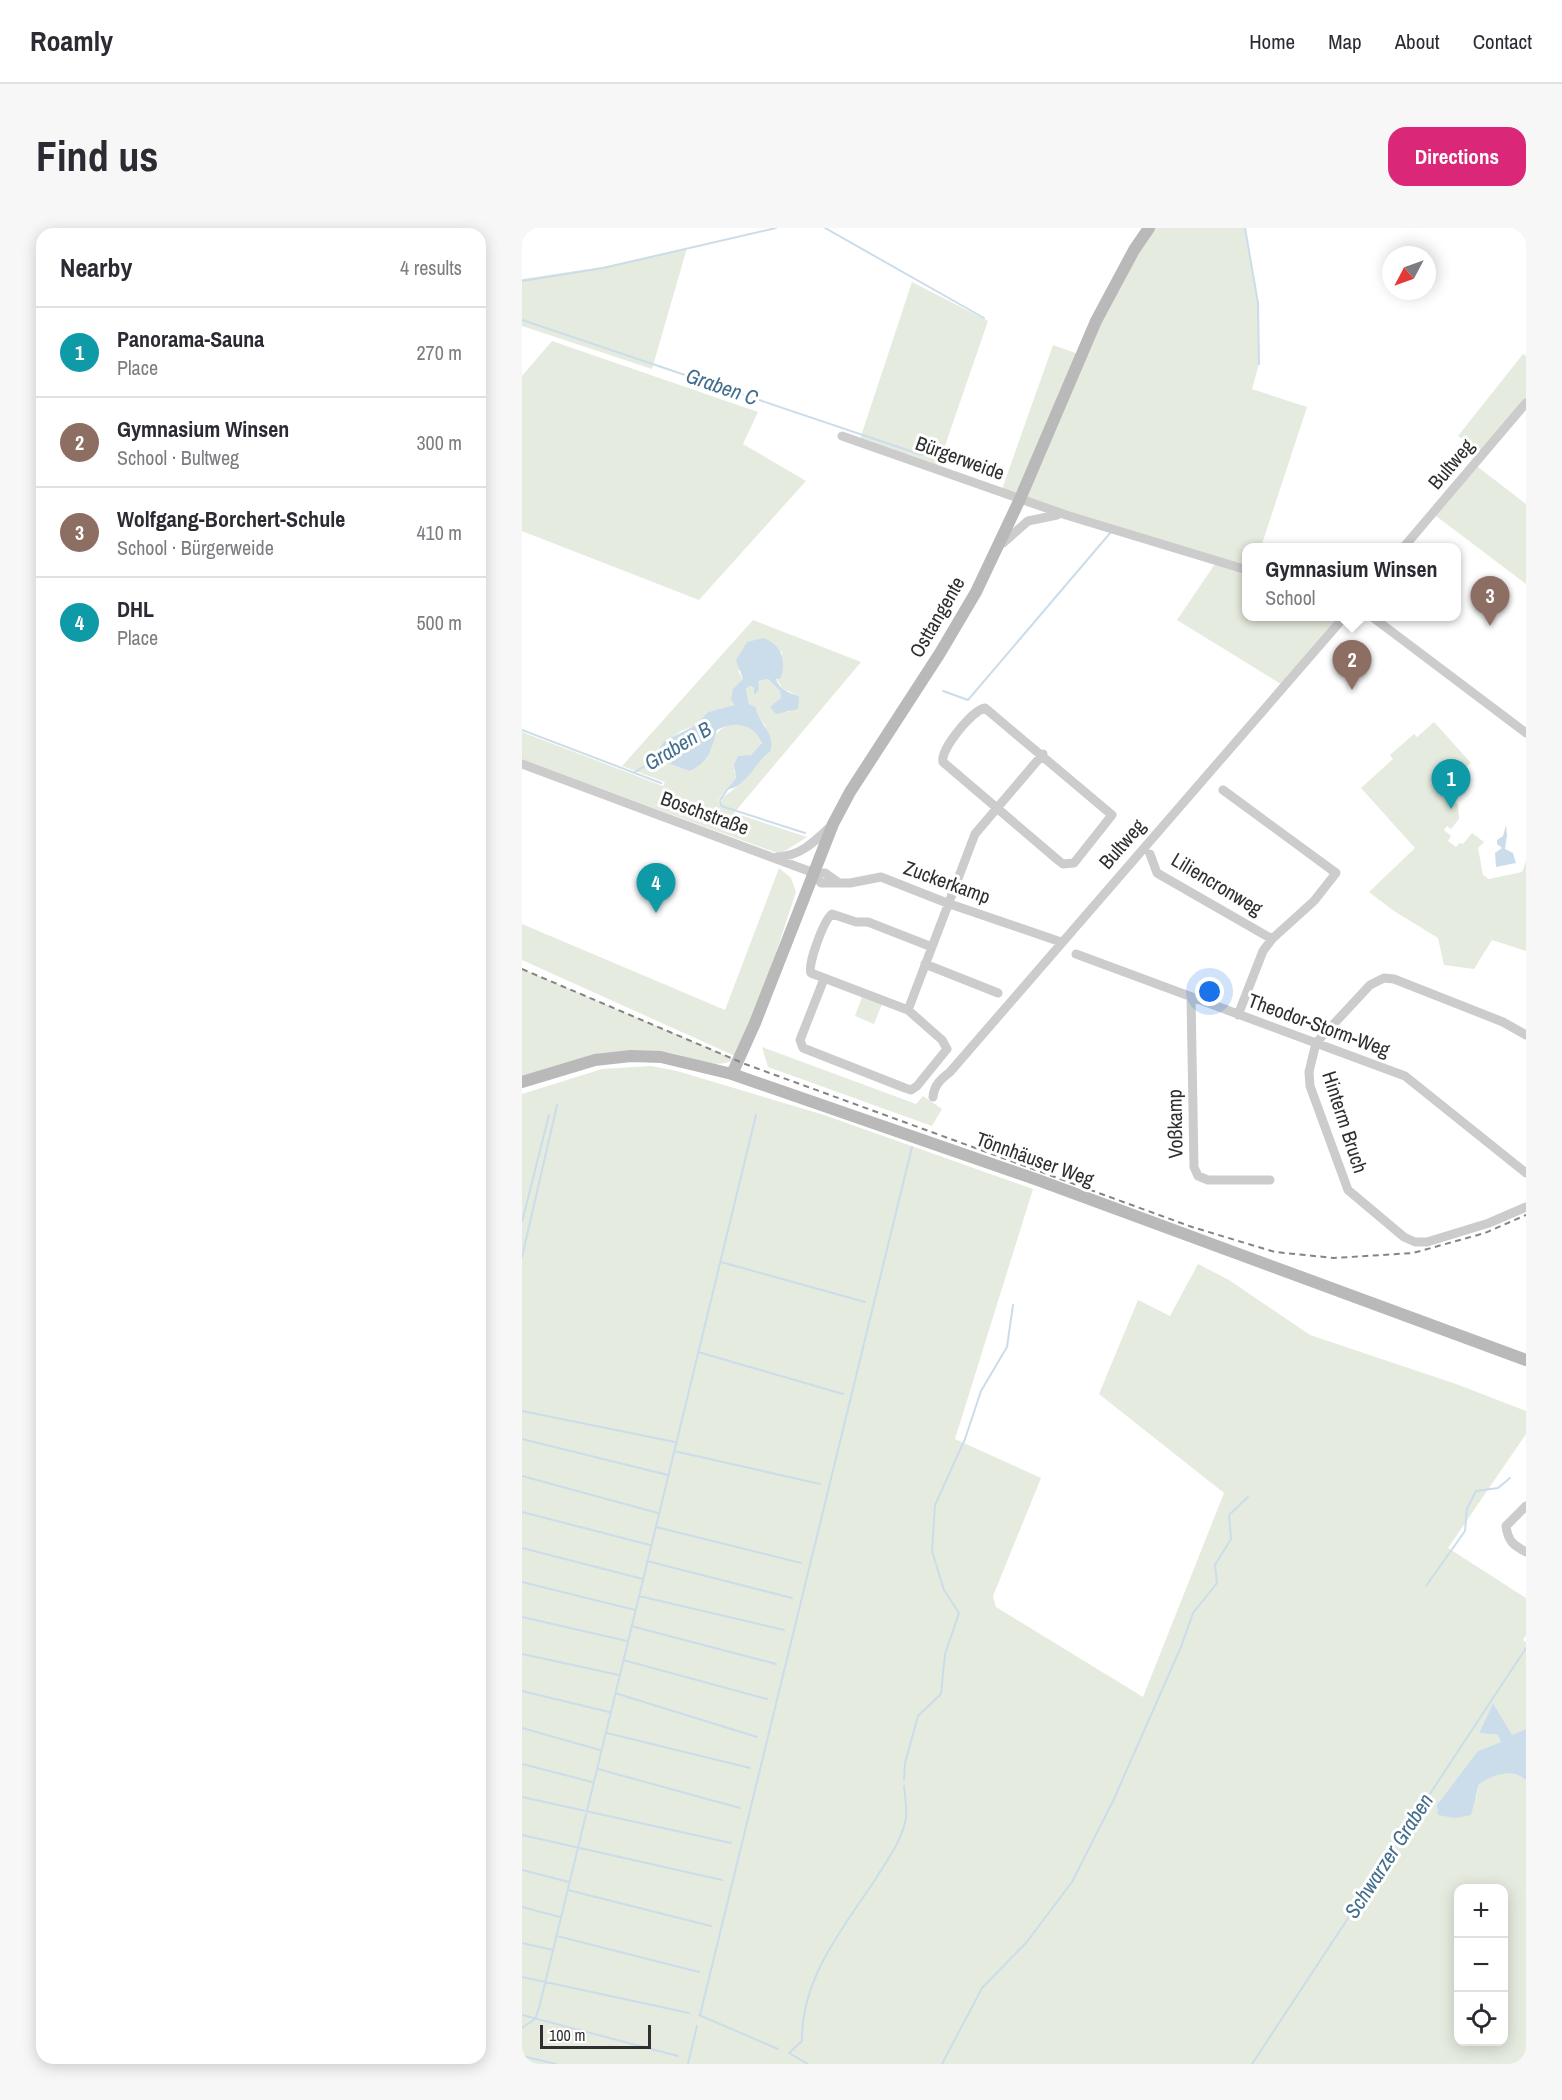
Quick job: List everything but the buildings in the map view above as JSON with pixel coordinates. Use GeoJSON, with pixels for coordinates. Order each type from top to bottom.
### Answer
{"type":"FeatureCollection","features":[{"type":"Feature","properties":{"kind":"main road","name":"Osttangente"},"geometry":{"type":"LineString","coordinates":[[737,1075],[833,824],[850,792],[945,645],[999,548],[1096,321],[1134,250],[1149,228]]}},
{"type":"Feature","properties":{"kind":"main road","name":"Tönnhäuser Weg"},"geometry":{"type":"LineString","coordinates":[[522,1082],[595,1060],[631,1056],[662,1057],[737,1075],[1038,1180],[1526,1360]]}},
{"type":"Feature","properties":{"kind":"street","name":"Bultweg"},"geometry":{"type":"LineString","coordinates":[[1407,543],[1526,403]]}},
{"type":"Feature","properties":{"kind":"street","name":"Bürgerweide"},"geometry":{"type":"LineString","coordinates":[[842,436],[1066,515],[1242,568]]}},
{"type":"Feature","properties":{"kind":"street","name":"Bürgerweide"},"geometry":{"type":"LineString","coordinates":[[999,548],[1010,534],[1028,520],[1066,515]]}},
{"type":"Feature","properties":{"kind":"street","name":"Bultweg"},"geometry":{"type":"LineString","coordinates":[[933,1097],[934,1089],[939,1081],[950,1072],[1341,621]]}},
{"type":"Feature","properties":{"kind":"street"},"geometry":{"type":"LineString","coordinates":[[1378,621],[1526,733]]}},
{"type":"Feature","properties":{"kind":"street"},"geometry":{"type":"LineString","coordinates":[[985,708],[1043,754],[1112,815],[1078,860],[1063,864],[997,808],[947,767],[942,756],[976,712],[985,708]]}},
{"type":"Feature","properties":{"kind":"street"},"geometry":{"type":"LineString","coordinates":[[908,1010],[975,834],[1043,754]]}},
{"type":"Feature","properties":{"kind":"street","name":"Boschstraße"},"geometry":{"type":"LineString","coordinates":[[522,764],[814,873]]}},
{"type":"Feature","properties":{"kind":"street"},"geometry":{"type":"LineString","coordinates":[[1223,790],[1336,873],[1314,900],[1272,939],[1254,971],[1238,1015]]}},
{"type":"Feature","properties":{"kind":"street"},"geometry":{"type":"LineString","coordinates":[[775,857],[797,854],[810,846],[833,824]]}},
{"type":"Feature","properties":{"kind":"street","name":"Liliencronweg"},"geometry":{"type":"LineString","coordinates":[[1150,854],[1157,873],[1272,939]]}},
{"type":"Feature","properties":{"kind":"street","name":"Zuckerkamp"},"geometry":{"type":"LineString","coordinates":[[814,873],[825,873],[839,883],[881,877],[947,903],[1061,942]]}},
{"type":"Feature","properties":{"kind":"street"},"geometry":{"type":"LineString","coordinates":[[824,979],[800,1040],[803,1048],[911,1090],[945,1053],[947,1049],[942,1040],[908,1010],[824,979],[811,973],[809,965],[826,922],[832,914],[856,922],[868,922],[932,947]]}},
{"type":"Feature","properties":{"kind":"street"},"geometry":{"type":"LineString","coordinates":[[1041,936],[1047,958]]}},
{"type":"Feature","properties":{"kind":"street","name":"Theodor-Storm-Weg"},"geometry":{"type":"LineString","coordinates":[[1076,954],[1405,1076],[1526,1173]]}},
{"type":"Feature","properties":{"kind":"street"},"geometry":{"type":"LineString","coordinates":[[925,964],[998,993]]}},
{"type":"Feature","properties":{"kind":"street"},"geometry":{"type":"LineString","coordinates":[[1316,1043],[1370,985],[1384,978],[1394,979],[1503,1022],[1526,1035]]}},
{"type":"Feature","properties":{"kind":"street","name":"Voßkamp"},"geometry":{"type":"LineString","coordinates":[[1191,997],[1194,1167],[1198,1176],[1208,1180],[1270,1180]]}},
{"type":"Feature","properties":{"kind":"street","name":"Hinterm Bruch"},"geometry":{"type":"LineString","coordinates":[[1316,1043],[1309,1071],[1310,1086],[1343,1180],[1356,1198],[1404,1237],[1415,1242],[1427,1242],[1489,1223],[1526,1207]]}},
{"type":"Feature","properties":{"kind":"street"},"geometry":{"type":"LineString","coordinates":[[1526,1506],[1506,1526],[1507,1537],[1514,1546],[1526,1552]]}},
{"type":"Feature","properties":{"kind":"shaded area"},"geometry":{"type":"Polygon","coordinates":[[[1149,228],[1245,228],[1258,303],[1259,364],[1252,389],[1307,407],[1262,543],[1242,543],[1242,621],[1341,621],[1284,686],[1177,620],[1217,561],[1001,492],[1053,345],[1081,355],[1149,228]]]}},
{"type":"Feature","properties":{"kind":"shaded area"},"geometry":{"type":"Polygon","coordinates":[[[687,248],[652,369],[522,326],[522,279],[603,267],[687,248]]]}},
{"type":"Feature","properties":{"kind":"shaded area"},"geometry":{"type":"Polygon","coordinates":[[[912,282],[988,321],[938,466],[860,439],[912,282]]]}},
{"type":"Feature","properties":{"kind":"shaded area"},"geometry":{"type":"Polygon","coordinates":[[[552,341],[758,412],[743,444],[806,481],[699,600],[522,531],[522,376],[552,341]]]}},
{"type":"Feature","properties":{"kind":"shaded area"},"geometry":{"type":"Polygon","coordinates":[[[1523,354],[1526,356],[1526,403],[1483,453],[1458,436],[1523,354]]]}},
{"type":"Feature","properties":{"kind":"shaded area"},"geometry":{"type":"Polygon","coordinates":[[[1474,464],[1526,504],[1526,584],[1432,513],[1474,464]]]}},
{"type":"Feature","properties":{"kind":"shaded area"},"geometry":{"type":"Polygon","coordinates":[[[753,620],[861,662],[734,813],[807,837],[780,854],[522,760],[522,732],[663,786],[665,782],[622,766],[753,620]],[[782,651],[738,671],[743,679],[736,705],[708,712],[694,726],[681,731],[672,738],[662,761],[689,771],[720,730],[729,724],[739,723],[750,728],[762,740],[761,746],[734,770],[736,778],[718,800],[721,808],[722,798],[744,781],[760,759],[770,752],[765,725],[757,716],[756,707],[749,704],[746,689],[750,686],[754,688],[758,681],[768,679],[780,691],[781,698],[778,702],[780,711],[789,712],[799,696],[783,689],[776,678],[781,678],[782,651]]]}},
{"type":"Feature","properties":{"kind":"shaded area"},"geometry":{"type":"Polygon","coordinates":[[[1434,722],[1471,763],[1443,788],[1458,805],[1459,819],[1451,829],[1447,826],[1444,830],[1451,836],[1448,841],[1456,847],[1460,843],[1463,844],[1472,833],[1484,842],[1478,848],[1483,875],[1489,879],[1522,872],[1526,861],[1526,951],[1492,940],[1474,969],[1444,965],[1438,938],[1394,911],[1369,892],[1415,848],[1361,788],[1393,759],[1390,755],[1414,734],[1417,737],[1434,722]]]}},
{"type":"Feature","properties":{"kind":"shaded area"},"geometry":{"type":"Polygon","coordinates":[[[779,868],[791,878],[796,892],[764,989],[735,1056],[522,960],[522,924],[725,1010],[779,868]]]}},
{"type":"Feature","properties":{"kind":"shaded area"},"geometry":{"type":"Polygon","coordinates":[[[522,969],[734,1059],[719,1064],[702,1062],[667,1052],[633,1053],[595,1060],[522,1079],[522,969]]]}},
{"type":"Feature","properties":{"kind":"shaded area"},"geometry":{"type":"Polygon","coordinates":[[[862,997],[882,1004],[874,1024],[855,1016],[862,997]]]}},
{"type":"Feature","properties":{"kind":"shaded area"},"geometry":{"type":"Polygon","coordinates":[[[762,1047],[916,1104],[923,1096],[942,1109],[932,1126],[768,1067],[762,1047]]]}},
{"type":"Feature","properties":{"kind":"shaded area"},"geometry":{"type":"Polygon","coordinates":[[[651,1066],[677,1071],[824,1115],[1033,1189],[955,1439],[1041,1478],[993,1596],[996,1607],[1143,1697],[1224,1493],[1099,1394],[1138,1300],[1170,1316],[1198,1264],[1229,1280],[1310,1335],[1456,1384],[1526,1411],[1526,1434],[1448,1548],[1526,1598],[1526,1635],[1523,1640],[1526,1642],[1526,1729],[1512,1736],[1493,1703],[1479,1733],[1498,1735],[1502,1742],[1478,1751],[1476,1799],[1479,1784],[1490,1778],[1502,1774],[1514,1774],[1526,1780],[1526,2064],[522,2064],[522,1094],[602,1069],[651,1066]]]}},
{"type":"Feature","properties":{"kind":"water"},"geometry":{"type":"Polygon","coordinates":[[[764,638],[779,649],[783,659],[781,678],[776,679],[778,683],[785,691],[799,696],[798,709],[776,714],[770,707],[781,698],[780,691],[768,679],[758,681],[759,690],[754,695],[754,688],[750,686],[746,689],[749,704],[756,707],[771,739],[770,752],[740,784],[726,790],[736,778],[734,765],[738,756],[751,755],[762,743],[749,728],[730,725],[717,730],[706,759],[689,771],[662,761],[657,751],[665,741],[694,726],[708,712],[735,705],[731,700],[733,689],[743,679],[736,660],[747,642],[764,638]]]}},
{"type":"Feature","properties":{"kind":"water"},"geometry":{"type":"Polygon","coordinates":[[[1506,825],[1505,849],[1513,853],[1516,863],[1496,867],[1495,853],[1502,848],[1497,844],[1497,840],[1503,836],[1506,825]]]}},
{"type":"Feature","properties":{"kind":"water"},"geometry":{"type":"Polygon","coordinates":[[[1493,1703],[1512,1735],[1526,1729],[1526,1780],[1514,1774],[1503,1774],[1491,1778],[1479,1784],[1471,1815],[1455,1818],[1438,1815],[1437,1805],[1478,1751],[1501,1742],[1498,1735],[1479,1733],[1493,1703]]]}},
{"type":"Feature","properties":{"kind":"waterway"},"geometry":{"type":"LineString","coordinates":[[522,281],[603,268],[776,228]]}},
{"type":"Feature","properties":{"kind":"waterway"},"geometry":{"type":"LineString","coordinates":[[825,228],[984,318]]}},
{"type":"Feature","properties":{"kind":"waterway"},"geometry":{"type":"LineString","coordinates":[[1245,228],[1258,303],[1259,364]]}},
{"type":"Feature","properties":{"kind":"waterway","name":"Graben C"},"geometry":{"type":"LineString","coordinates":[[522,320],[922,455]]}},
{"type":"Feature","properties":{"kind":"waterway","name":"Graben B"},"geometry":{"type":"LineString","coordinates":[[943,691],[968,700],[1111,532]]}},
{"type":"Feature","properties":{"kind":"waterway","name":"Graben B"},"geometry":{"type":"LineString","coordinates":[[522,730],[661,783]]}},
{"type":"Feature","properties":{"kind":"waterway","name":"Graben B"},"geometry":{"type":"LineString","coordinates":[[634,773],[661,755]]}},
{"type":"Feature","properties":{"kind":"waterway","name":"Graben B"},"geometry":{"type":"LineString","coordinates":[[727,790],[720,800],[721,806],[805,833]]}},
{"type":"Feature","properties":{"kind":"waterway"},"geometry":{"type":"LineString","coordinates":[[522,1257],[557,1105]]}},
{"type":"Feature","properties":{"kind":"waterway"},"geometry":{"type":"LineString","coordinates":[[522,1222],[549,1115]]}},
{"type":"Feature","properties":{"kind":"waterway"},"geometry":{"type":"LineString","coordinates":[[522,2028],[535,2019],[539,2008],[756,1115]]}},
{"type":"Feature","properties":{"kind":"waterway"},"geometry":{"type":"LineString","coordinates":[[700,2015],[912,1147]]}},
{"type":"Feature","properties":{"kind":"waterway"},"geometry":{"type":"LineString","coordinates":[[721,1262],[865,1302]]}},
{"type":"Feature","properties":{"kind":"waterway"},"geometry":{"type":"LineString","coordinates":[[904,1779],[905,1763],[918,1716],[941,1694],[945,1654],[959,1613],[944,1590],[932,1551],[935,1505],[965,1439],[981,1391],[1007,1347],[1013,1305]]}},
{"type":"Feature","properties":{"kind":"waterway"},"geometry":{"type":"LineString","coordinates":[[698,1352],[843,1394]]}},
{"type":"Feature","properties":{"kind":"waterway"},"geometry":{"type":"LineString","coordinates":[[522,1411],[675,1442]]}},
{"type":"Feature","properties":{"kind":"waterway"},"geometry":{"type":"LineString","coordinates":[[522,1439],[668,1475]]}},
{"type":"Feature","properties":{"kind":"waterway"},"geometry":{"type":"LineString","coordinates":[[674,1451],[820,1484]]}},
{"type":"Feature","properties":{"kind":"waterway"},"geometry":{"type":"LineString","coordinates":[[522,1476],[658,1513]]}},
{"type":"Feature","properties":{"kind":"waterway"},"geometry":{"type":"LineString","coordinates":[[1426,1586],[1465,1531],[1467,1509],[1476,1491],[1498,1488],[1510,1478]]}},
{"type":"Feature","properties":{"kind":"waterway"},"geometry":{"type":"LineString","coordinates":[[942,2064],[982,1988],[1026,1943],[1072,1882],[1113,1801],[1181,1647],[1193,1613],[1217,1583],[1215,1565],[1231,1539],[1229,1515],[1248,1497]]}},
{"type":"Feature","properties":{"kind":"waterway"},"geometry":{"type":"LineString","coordinates":[[522,1512],[650,1545]]}},
{"type":"Feature","properties":{"kind":"waterway"},"geometry":{"type":"LineString","coordinates":[[656,1527],[801,1563]]}},
{"type":"Feature","properties":{"kind":"waterway"},"geometry":{"type":"LineString","coordinates":[[522,1548],[643,1579]]}},
{"type":"Feature","properties":{"kind":"waterway"},"geometry":{"type":"LineString","coordinates":[[647,1561],[792,1598]]}},
{"type":"Feature","properties":{"kind":"waterway"},"geometry":{"type":"LineString","coordinates":[[522,1582],[635,1610]]}},
{"type":"Feature","properties":{"kind":"waterway"},"geometry":{"type":"LineString","coordinates":[[639,1596],[784,1630]]}},
{"type":"Feature","properties":{"kind":"waterway"},"geometry":{"type":"LineString","coordinates":[[522,1617],[627,1641]]}},
{"type":"Feature","properties":{"kind":"waterway"},"geometry":{"type":"LineString","coordinates":[[631,1626],[776,1664]]}},
{"type":"Feature","properties":{"kind":"waterway","name":"Schwarzer Graben"},"geometry":{"type":"LineString","coordinates":[[1252,2064],[1526,1648]]}},
{"type":"Feature","properties":{"kind":"waterway"},"geometry":{"type":"LineString","coordinates":[[522,1654],[619,1675]]}},
{"type":"Feature","properties":{"kind":"waterway"},"geometry":{"type":"LineString","coordinates":[[623,1660],[767,1699]]}},
{"type":"Feature","properties":{"kind":"waterway"},"geometry":{"type":"LineString","coordinates":[[522,1691],[609,1712]]}},
{"type":"Feature","properties":{"kind":"waterway"},"geometry":{"type":"LineString","coordinates":[[615,1693],[757,1737]]}},
{"type":"Feature","properties":{"kind":"waterway"},"geometry":{"type":"LineString","coordinates":[[522,1728],[600,1750]]}},
{"type":"Feature","properties":{"kind":"waterway"},"geometry":{"type":"LineString","coordinates":[[607,1733],[750,1768]]}},
{"type":"Feature","properties":{"kind":"waterway"},"geometry":{"type":"LineString","coordinates":[[522,1764],[592,1782]]}},
{"type":"Feature","properties":{"kind":"waterway"},"geometry":{"type":"LineString","coordinates":[[598,1769],[740,1808]]}},
{"type":"Feature","properties":{"kind":"waterway"},"geometry":{"type":"LineString","coordinates":[[808,2064],[789,2053],[802,2041],[803,2018],[808,1997],[837,1936],[898,1842],[906,1818],[904,1786]]}},
{"type":"Feature","properties":{"kind":"waterway"},"geometry":{"type":"LineString","coordinates":[[522,1797],[731,1843]]}},
{"type":"Feature","properties":{"kind":"waterway"},"geometry":{"type":"LineString","coordinates":[[522,1835],[722,1880]]}},
{"type":"Feature","properties":{"kind":"waterway"},"geometry":{"type":"LineString","coordinates":[[522,1870],[569,1882]]}},
{"type":"Feature","properties":{"kind":"waterway"},"geometry":{"type":"LineString","coordinates":[[568,1890],[711,1926]]}},
{"type":"Feature","properties":{"kind":"waterway"},"geometry":{"type":"LineString","coordinates":[[522,1907],[560,1917]]}},
{"type":"Feature","properties":{"kind":"waterway"},"geometry":{"type":"LineString","coordinates":[[557,1936],[699,1972]]}},
{"type":"Feature","properties":{"kind":"waterway"},"geometry":{"type":"LineString","coordinates":[[522,1943],[553,1950]]}},
{"type":"Feature","properties":{"kind":"waterway"},"geometry":{"type":"LineString","coordinates":[[522,1977],[689,2013]]}},
{"type":"Feature","properties":{"kind":"waterway"},"geometry":{"type":"LineString","coordinates":[[522,2015],[678,2056]]}},
{"type":"Feature","properties":{"kind":"waterway"},"geometry":{"type":"LineString","coordinates":[[699,2015],[778,2049]]}},
{"type":"Feature","properties":{"kind":"waterway"},"geometry":{"type":"LineString","coordinates":[[688,2064],[697,2026]]}},
{"type":"Feature","properties":{"kind":"waterway"},"geometry":{"type":"LineString","coordinates":[[522,2056],[556,2064]]}},
{"type":"Feature","properties":{"kind":"railway"},"geometry":{"type":"LineString","coordinates":[[522,969],[745,1064],[1192,1227],[1275,1252],[1334,1258],[1413,1253],[1485,1233],[1526,1215]]}},
{"type":"Feature","properties":{"kind":"place","name":"Wolfgang-Borchert-Schule"},"geometry":{"type":"Point","coordinates":[1490,626]}},
{"type":"Feature","properties":{"kind":"place","name":"Gymnasium Winsen"},"geometry":{"type":"Point","coordinates":[1352,690]}},
{"type":"Feature","properties":{"kind":"place","name":"Panorama-Sauna"},"geometry":{"type":"Point","coordinates":[1451,809]}},
{"type":"Feature","properties":{"kind":"place","name":"DHL"},"geometry":{"type":"Point","coordinates":[656,913]}}]}
